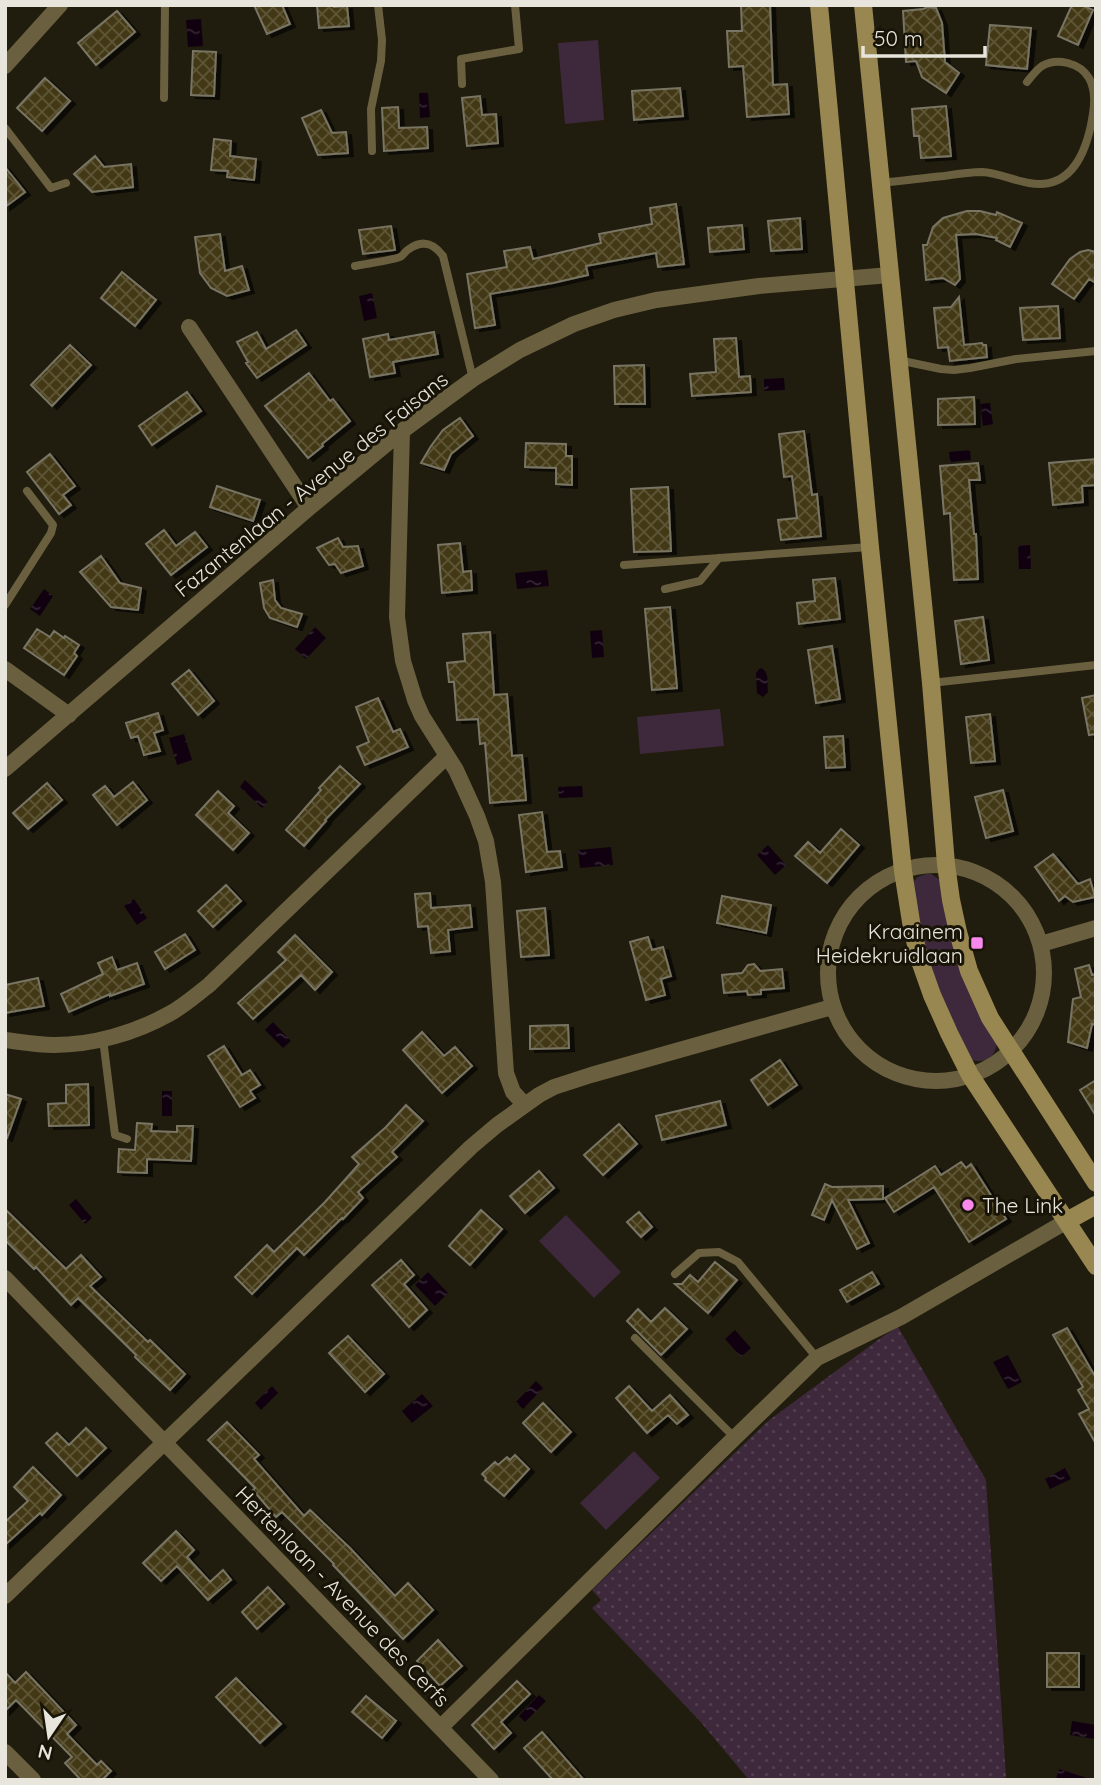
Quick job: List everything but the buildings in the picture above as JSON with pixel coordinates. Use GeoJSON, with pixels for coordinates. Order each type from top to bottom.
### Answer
{"type":"FeatureCollection","features":[{"type":"Feature","properties":{"kind":"street"},"geometry":{"type":"LineString","coordinates":[[819,5],[870,547],[903,871],[912,928],[920,961],[943,1020],[970,1075],[1096,1266]]}},
{"type":"Feature","properties":{"kind":"street"},"geometry":{"type":"LineString","coordinates":[[863,5],[931,683],[946,864],[958,932],[969,971],[990,1018],[1096,1183]]}},
{"type":"Feature","properties":{"kind":"street"},"geometry":{"type":"LineString","coordinates":[[5,66],[58,6]]}},
{"type":"Feature","properties":{"kind":"street","name":"Fazantenlaan - Avenue des Faisans"},"geometry":{"type":"LineString","coordinates":[[5,769],[309,508],[402,432],[473,379],[520,350],[574,324],[614,310],[656,300],[746,288],[890,275]]}},
{"type":"Feature","properties":{"kind":"street"},"geometry":{"type":"LineString","coordinates":[[188,327],[309,508]]}},
{"type":"Feature","properties":{"kind":"street"},"geometry":{"type":"LineString","coordinates":[[402,432],[397,617],[400,645],[407,678],[422,716],[456,770],[486,841],[493,882],[506,1073],[513,1092],[524,1104]]}},
{"type":"Feature","properties":{"kind":"street"},"geometry":{"type":"LineString","coordinates":[[5,669],[69,715]]}},
{"type":"Feature","properties":{"kind":"street"},"geometry":{"type":"LineString","coordinates":[[5,1040],[56,1045],[80,1044],[148,1024],[170,1013],[209,985],[447,756]]}},
{"type":"Feature","properties":{"kind":"street"},"geometry":{"type":"LineString","coordinates":[[951,863],[987,877],[1009,892],[1024,909],[1041,944],[1044,991],[1035,1018],[1024,1037],[1010,1052],[994,1064],[970,1075],[935,1083],[898,1077],[874,1064],[849,1040],[832,1007],[827,987],[829,950],[841,919],[857,898],[876,883],[903,871],[946,864],[951,863]]}},
{"type":"Feature","properties":{"kind":"street"},"geometry":{"type":"LineString","coordinates":[[1041,944],[1096,928]]}},
{"type":"Feature","properties":{"kind":"street"},"geometry":{"type":"LineString","coordinates":[[5,1597],[471,1147],[524,1104],[554,1087],[591,1075],[832,1007]]}},
{"type":"Feature","properties":{"kind":"street"},"geometry":{"type":"LineString","coordinates":[[441,1727],[817,1358],[901,1317],[1096,1205]]}},
{"type":"Feature","properties":{"kind":"street","name":"Hertenlaan - Avenue des Cerfs"},"geometry":{"type":"LineString","coordinates":[[5,1278],[491,1780]]}},
{"type":"Feature","properties":{"kind":"street"},"geometry":{"type":"LineString","coordinates":[[5,1752],[33,1780]]}},
{"type":"Feature","properties":{"kind":"lane"},"geometry":{"type":"LineString","coordinates":[[164,98],[165,5]]}},
{"type":"Feature","properties":{"kind":"lane"},"geometry":{"type":"LineString","coordinates":[[372,151],[371,109],[381,61],[382,40],[378,5]]}},
{"type":"Feature","properties":{"kind":"lane"},"geometry":{"type":"LineString","coordinates":[[462,84],[461,58],[519,49],[515,5]]}},
{"type":"Feature","properties":{"kind":"lane"},"geometry":{"type":"LineString","coordinates":[[880,183],[983,172],[1031,184],[1045,184],[1067,175],[1084,151],[1092,120],[1092,85],[1083,71],[1064,62],[1046,64],[1027,82]]}},
{"type":"Feature","properties":{"kind":"lane"},"geometry":{"type":"LineString","coordinates":[[5,128],[51,187],[66,183]]}},
{"type":"Feature","properties":{"kind":"lane"},"geometry":{"type":"LineString","coordinates":[[355,265],[400,257],[419,244],[436,248],[443,256],[473,379]]}},
{"type":"Feature","properties":{"kind":"lane"},"geometry":{"type":"LineString","coordinates":[[898,360],[954,370],[1016,359],[1096,351]]}},
{"type":"Feature","properties":{"kind":"lane"},"geometry":{"type":"LineString","coordinates":[[5,605],[51,533],[53,525],[27,491]]}},
{"type":"Feature","properties":{"kind":"lane"},"geometry":{"type":"LineString","coordinates":[[624,565],[870,547]]}},
{"type":"Feature","properties":{"kind":"lane"},"geometry":{"type":"LineString","coordinates":[[665,589],[700,581],[719,558]]}},
{"type":"Feature","properties":{"kind":"lane"},"geometry":{"type":"LineString","coordinates":[[931,683],[1096,665]]}},
{"type":"Feature","properties":{"kind":"lane"},"geometry":{"type":"LineString","coordinates":[[103,1039],[116,1135],[127,1139]]}},
{"type":"Feature","properties":{"kind":"lane"},"geometry":{"type":"LineString","coordinates":[[675,1274],[699,1253],[719,1252],[738,1262],[817,1358]]}},
{"type":"Feature","properties":{"kind":"lane"},"geometry":{"type":"LineString","coordinates":[[635,1338],[735,1438]]}},
{"type":"Feature","properties":{"kind":"shaded area"},"geometry":{"type":"Polygon","coordinates":[[[598,40],[604,120],[565,124],[558,43],[598,40]]]}},
{"type":"Feature","properties":{"kind":"shaded area"},"geometry":{"type":"Polygon","coordinates":[[[720,709],[724,746],[640,754],[637,717],[720,709]]]}},
{"type":"Feature","properties":{"kind":"shaded area"},"geometry":{"type":"Polygon","coordinates":[[[926,874],[940,880],[997,1043],[992,1056],[986,1060],[972,1060],[934,989],[911,884],[926,874]]]}},
{"type":"Feature","properties":{"kind":"shaded area"},"geometry":{"type":"Polygon","coordinates":[[[566,1215],[621,1272],[594,1298],[539,1241],[566,1215]]]}},
{"type":"Feature","properties":{"kind":"shaded area"},"geometry":{"type":"Polygon","coordinates":[[[898,1327],[986,1480],[1005,1780],[749,1780],[699,1720],[592,1608],[601,1600],[592,1590],[768,1421],[898,1327]]]}},
{"type":"Feature","properties":{"kind":"shaded area"},"geometry":{"type":"Polygon","coordinates":[[[634,1451],[660,1478],[606,1530],[580,1503],[634,1451]]]}},
{"type":"Feature","properties":{"kind":"water"},"geometry":{"type":"Polygon","coordinates":[[[201,19],[203,46],[188,47],[186,20],[201,19]]]}},
{"type":"Feature","properties":{"kind":"water"},"geometry":{"type":"Polygon","coordinates":[[[419,93],[428,93],[430,117],[420,118],[419,93]]]}},
{"type":"Feature","properties":{"kind":"water"},"geometry":{"type":"Polygon","coordinates":[[[372,293],[377,318],[364,321],[359,296],[372,293]]]}},
{"type":"Feature","properties":{"kind":"water"},"geometry":{"type":"Polygon","coordinates":[[[784,378],[785,390],[764,391],[764,379],[784,378]]]}},
{"type":"Feature","properties":{"kind":"water"},"geometry":{"type":"Polygon","coordinates":[[[990,403],[993,424],[983,426],[980,404],[990,403]]]}},
{"type":"Feature","properties":{"kind":"water"},"geometry":{"type":"Polygon","coordinates":[[[970,450],[971,460],[950,462],[949,452],[970,450]]]}},
{"type":"Feature","properties":{"kind":"water"},"geometry":{"type":"Polygon","coordinates":[[[1030,545],[1031,569],[1019,569],[1018,546],[1030,545]]]}},
{"type":"Feature","properties":{"kind":"water"},"geometry":{"type":"Polygon","coordinates":[[[547,570],[549,586],[517,589],[515,573],[547,570]]]}},
{"type":"Feature","properties":{"kind":"water"},"geometry":{"type":"Polygon","coordinates":[[[44,589],[53,596],[40,616],[30,609],[44,589]]]}},
{"type":"Feature","properties":{"kind":"water"},"geometry":{"type":"Polygon","coordinates":[[[315,627],[326,638],[306,659],[295,649],[315,627]]]}},
{"type":"Feature","properties":{"kind":"water"},"geometry":{"type":"Polygon","coordinates":[[[602,630],[604,657],[592,658],[590,631],[602,630]]]}},
{"type":"Feature","properties":{"kind":"water"},"geometry":{"type":"Polygon","coordinates":[[[760,668],[765,671],[767,678],[768,692],[763,697],[757,693],[756,673],[760,668]]]}},
{"type":"Feature","properties":{"kind":"water"},"geometry":{"type":"Polygon","coordinates":[[[184,734],[192,760],[177,765],[169,738],[184,734]]]}},
{"type":"Feature","properties":{"kind":"water"},"geometry":{"type":"Polygon","coordinates":[[[245,780],[268,802],[262,808],[240,787],[245,780]]]}},
{"type":"Feature","properties":{"kind":"water"},"geometry":{"type":"Polygon","coordinates":[[[582,786],[583,797],[559,798],[558,787],[582,786]]]}},
{"type":"Feature","properties":{"kind":"water"},"geometry":{"type":"Polygon","coordinates":[[[768,845],[786,865],[775,875],[757,855],[768,845]]]}},
{"type":"Feature","properties":{"kind":"water"},"geometry":{"type":"Polygon","coordinates":[[[611,847],[613,865],[580,868],[578,850],[611,847]]]}},
{"type":"Feature","properties":{"kind":"water"},"geometry":{"type":"Polygon","coordinates":[[[134,899],[147,918],[137,925],[124,906],[134,899]]]}},
{"type":"Feature","properties":{"kind":"water"},"geometry":{"type":"Polygon","coordinates":[[[273,1022],[291,1041],[283,1048],[265,1030],[273,1022]]]}},
{"type":"Feature","properties":{"kind":"water"},"geometry":{"type":"Polygon","coordinates":[[[162,1091],[172,1091],[172,1116],[162,1116],[162,1091]]]}},
{"type":"Feature","properties":{"kind":"water"},"geometry":{"type":"Polygon","coordinates":[[[76,1199],[92,1218],[85,1224],[69,1205],[76,1199]]]}},
{"type":"Feature","properties":{"kind":"water"},"geometry":{"type":"Polygon","coordinates":[[[428,1272],[448,1293],[435,1306],[415,1285],[428,1272]]]}},
{"type":"Feature","properties":{"kind":"water"},"geometry":{"type":"Polygon","coordinates":[[[735,1330],[751,1348],[741,1357],[725,1339],[735,1330]]]}},
{"type":"Feature","properties":{"kind":"water"},"geometry":{"type":"Polygon","coordinates":[[[1008,1355],[1022,1382],[1008,1389],[993,1362],[1008,1355]]]}},
{"type":"Feature","properties":{"kind":"water"},"geometry":{"type":"Polygon","coordinates":[[[536,1381],[543,1388],[523,1409],[516,1402],[536,1381]]]}},
{"type":"Feature","properties":{"kind":"water"},"geometry":{"type":"Polygon","coordinates":[[[272,1386],[278,1393],[261,1410],[255,1403],[272,1386]]]}},
{"type":"Feature","properties":{"kind":"water"},"geometry":{"type":"Polygon","coordinates":[[[422,1394],[433,1406],[412,1423],[402,1411],[422,1394]]]}},
{"type":"Feature","properties":{"kind":"water"},"geometry":{"type":"Polygon","coordinates":[[[1065,1468],[1071,1479],[1050,1489],[1045,1479],[1065,1468]]]}},
{"type":"Feature","properties":{"kind":"water"},"geometry":{"type":"Polygon","coordinates":[[[539,1695],[546,1701],[525,1722],[519,1716],[539,1695]]]}},
{"type":"Feature","properties":{"kind":"water"},"geometry":{"type":"Polygon","coordinates":[[[1072,1721],[1096,1725],[1094,1739],[1070,1735],[1072,1721]]]}},
{"type":"Feature","properties":{"kind":"water"},"geometry":{"type":"Polygon","coordinates":[[[1059,1769],[1093,1780],[1058,1780],[1059,1769]]]}},
{"type":"Feature","properties":{"kind":"place","name":"Kraainem Heidekruidlaan"},"geometry":{"type":"Point","coordinates":[977,943]}},
{"type":"Feature","properties":{"kind":"place","name":"The Link"},"geometry":{"type":"Point","coordinates":[968,1205]}}]}
